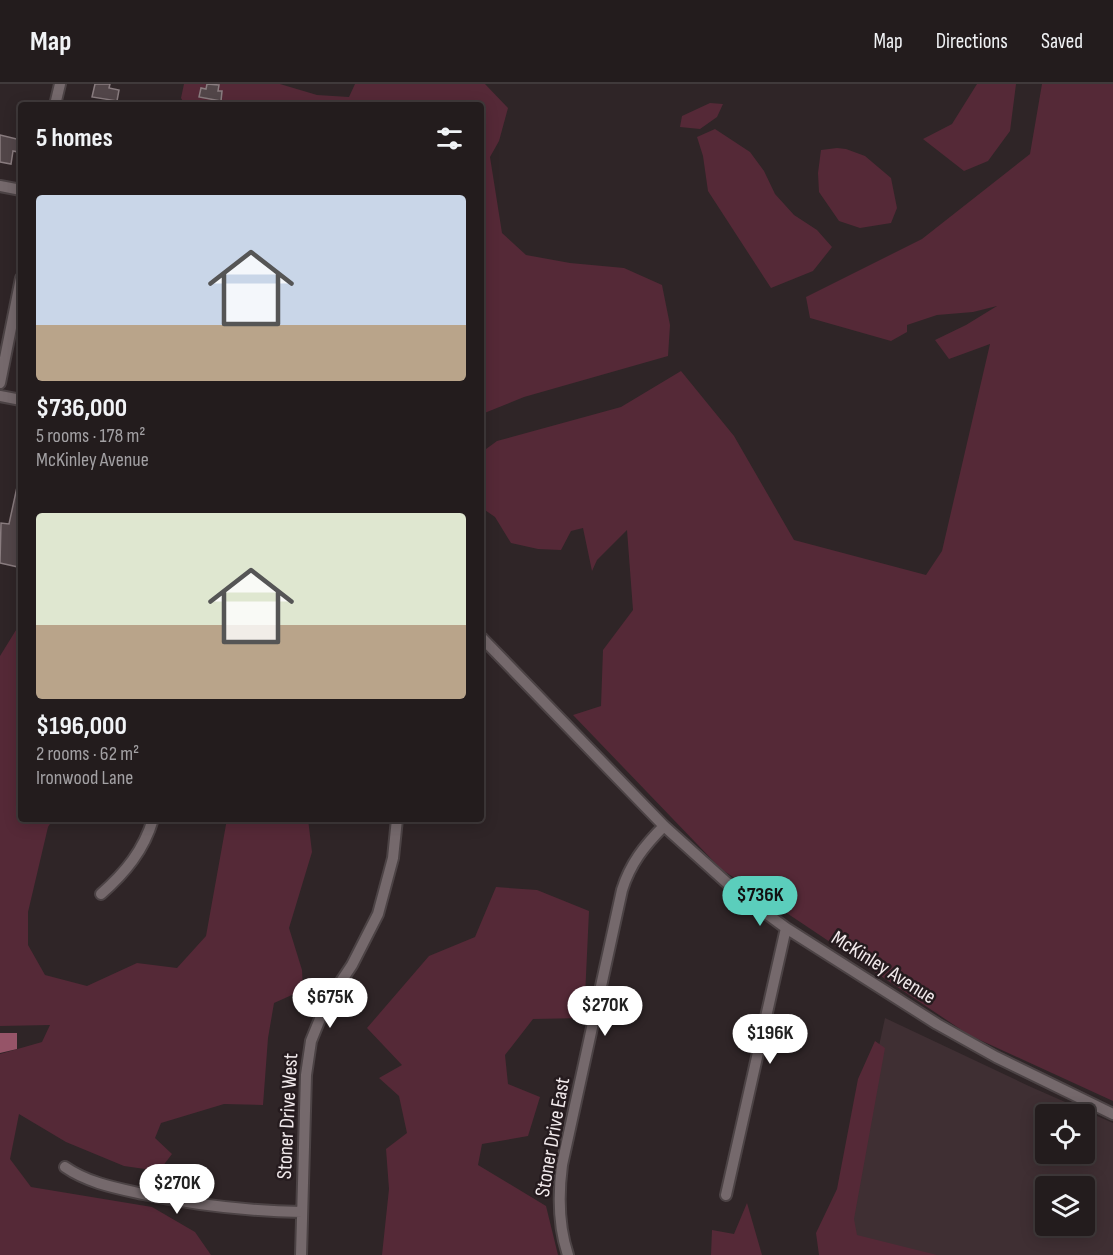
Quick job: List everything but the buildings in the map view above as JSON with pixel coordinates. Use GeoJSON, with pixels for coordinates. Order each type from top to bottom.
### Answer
{"type":"FeatureCollection","features":[{"type":"Feature","properties":{"kind":"street"},"geometry":{"type":"LineString","coordinates":[[57,102],[60,84]]}},
{"type":"Feature","properties":{"kind":"street"},"geometry":{"type":"LineString","coordinates":[[0,186],[18,189]]}},
{"type":"Feature","properties":{"kind":"street"},"geometry":{"type":"LineString","coordinates":[[0,383],[18,293]]}},
{"type":"Feature","properties":{"kind":"street"},"geometry":{"type":"LineString","coordinates":[[0,396],[18,399]]}},
{"type":"Feature","properties":{"kind":"street","name":"McKinley Avenue"},"geometry":{"type":"LineString","coordinates":[[484,640],[664,826],[720,878],[786,928],[937,1024],[1006,1062],[1113,1114]]}},
{"type":"Feature","properties":{"kind":"street"},"geometry":{"type":"LineString","coordinates":[[101,894],[130,865],[141,848],[152,822]]}},
{"type":"Feature","properties":{"kind":"street","name":"Stoner Drive West"},"geometry":{"type":"LineString","coordinates":[[301,1255],[306,1076],[311,1041],[326,1004],[352,965],[378,914],[393,858],[397,822]]}},
{"type":"Feature","properties":{"kind":"street","name":"Stoner Drive East"},"geometry":{"type":"LineString","coordinates":[[568,1255],[561,1232],[559,1187],[622,890],[632,864],[640,851],[664,826]]}},
{"type":"Feature","properties":{"kind":"street"},"geometry":{"type":"LineString","coordinates":[[726,1195],[786,928]]}},
{"type":"Feature","properties":{"kind":"street"},"geometry":{"type":"LineString","coordinates":[[65,1167],[78,1176],[111,1187],[161,1198],[248,1210],[302,1212]]}},
{"type":"Feature","properties":{"kind":"shaded area"},"geometry":{"type":"Polygon","coordinates":[[[184,84],[280,84],[317,95],[349,97],[355,84],[485,84],[508,108],[499,141],[490,157],[502,233],[526,255],[570,263],[624,268],[662,285],[670,325],[668,356],[524,397],[484,413],[484,102],[183,102],[181,98],[184,84]]]}},
{"type":"Feature","properties":{"kind":"shaded area"},"geometry":{"type":"Polygon","coordinates":[[[977,84],[1016,84],[1010,131],[988,161],[964,171],[923,139],[952,124],[977,84]]]}},
{"type":"Feature","properties":{"kind":"shaded area"},"geometry":{"type":"Polygon","coordinates":[[[1042,84],[1113,84],[1113,1101],[969,1035],[721,869],[573,715],[601,706],[603,650],[633,610],[627,530],[597,560],[592,571],[583,528],[571,531],[561,550],[538,549],[511,543],[495,517],[484,509],[484,451],[497,441],[621,407],[681,371],[734,436],[794,540],[926,575],[942,551],[990,344],[949,359],[935,340],[997,306],[973,312],[937,315],[907,325],[907,332],[891,341],[810,318],[806,297],[922,239],[1030,154],[1042,84]]]}},
{"type":"Feature","properties":{"kind":"shaded area"},"geometry":{"type":"Polygon","coordinates":[[[710,103],[723,104],[717,117],[700,129],[680,127],[682,116],[710,103]]]}},
{"type":"Feature","properties":{"kind":"shaded area"},"geometry":{"type":"Polygon","coordinates":[[[715,129],[750,152],[764,171],[775,194],[794,215],[817,230],[832,247],[813,271],[771,288],[708,191],[703,156],[697,137],[715,129]]]}},
{"type":"Feature","properties":{"kind":"shaded area"},"geometry":{"type":"Polygon","coordinates":[[[837,148],[865,156],[891,178],[897,208],[891,223],[860,228],[839,221],[819,192],[818,173],[821,150],[837,148]]]}},
{"type":"Feature","properties":{"kind":"shaded area"},"geometry":{"type":"Polygon","coordinates":[[[18,627],[18,822],[51,822],[28,912],[28,945],[45,975],[87,986],[137,963],[177,968],[206,936],[226,822],[308,822],[312,852],[289,928],[302,970],[303,990],[274,1003],[268,1038],[263,1105],[224,1104],[161,1123],[155,1138],[172,1154],[159,1171],[124,1166],[66,1142],[19,1114],[10,1159],[31,1187],[152,1207],[195,1232],[211,1255],[0,1255],[0,1054],[42,1042],[50,1025],[0,1026],[0,656],[18,627]]]}},
{"type":"Feature","properties":{"kind":"shaded area"},"geometry":{"type":"Polygon","coordinates":[[[496,887],[537,890],[589,911],[584,1018],[533,1019],[505,1055],[508,1084],[540,1097],[528,1136],[482,1144],[478,1165],[546,1206],[558,1255],[382,1255],[389,1189],[386,1149],[407,1133],[399,1096],[379,1078],[402,1065],[367,1028],[429,956],[475,937],[496,887]]]}},
{"type":"Feature","properties":{"kind":"shaded area"},"geometry":{"type":"Polygon","coordinates":[[[885,1018],[1070,1104],[1035,1104],[1035,1164],[1095,1164],[1095,1115],[1113,1123],[1113,1255],[923,1255],[838,1236],[885,1018]]]}},
{"type":"Feature","properties":{"kind":"shaded area"},"geometry":{"type":"Polygon","coordinates":[[[0,1033],[17,1033],[17,1049],[0,1053],[0,1033]]]}},
{"type":"Feature","properties":{"kind":"shaded area"},"geometry":{"type":"Polygon","coordinates":[[[875,1041],[885,1048],[854,1219],[857,1235],[937,1255],[819,1255],[816,1233],[837,1189],[858,1079],[875,1041]]]}},
{"type":"Feature","properties":{"kind":"shaded area"},"geometry":{"type":"Polygon","coordinates":[[[747,1203],[762,1255],[711,1255],[712,1230],[734,1234],[747,1203]]]}}]}
